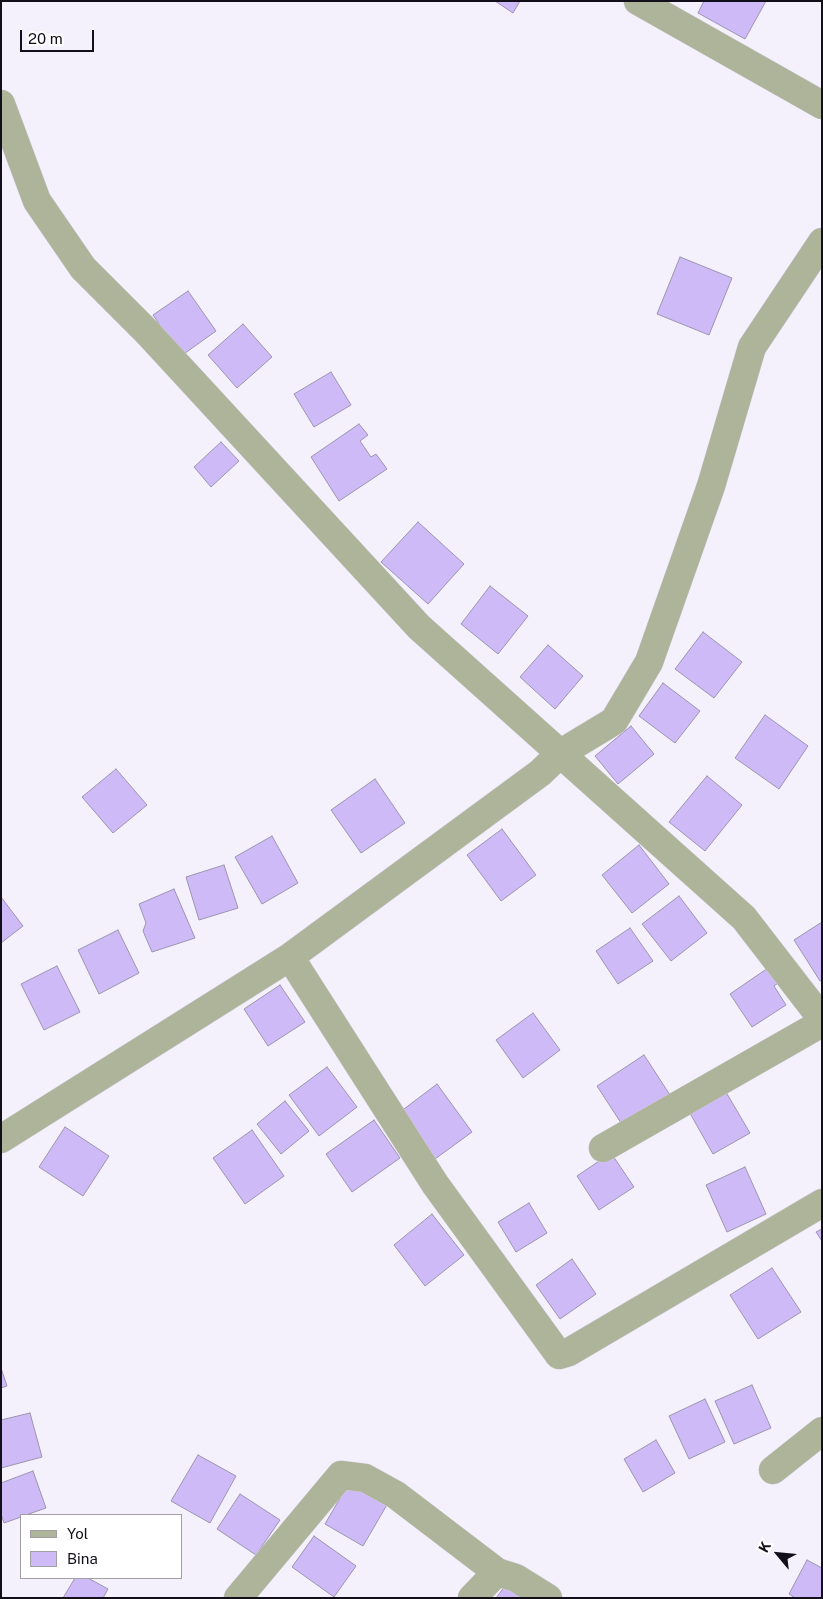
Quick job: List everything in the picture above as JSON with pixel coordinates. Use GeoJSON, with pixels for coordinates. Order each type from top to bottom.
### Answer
{"type":"FeatureCollection","features":[{"type":"Feature","properties":{"kind":"street"},"geometry":{"type":"LineString","coordinates":[[638,1],[822,104]]}},
{"type":"Feature","properties":{"kind":"street"},"geometry":{"type":"LineString","coordinates":[[1,104],[37,201],[83,268],[147,332],[419,627],[744,918],[822,1021],[603,1148]]}},
{"type":"Feature","properties":{"kind":"street"},"geometry":{"type":"LineString","coordinates":[[1,1139],[290,957],[540,774],[561,753],[614,721],[649,662],[711,486],[752,347],[822,242]]}},
{"type":"Feature","properties":{"kind":"street"},"geometry":{"type":"LineString","coordinates":[[290,957],[435,1184],[559,1355],[569,1352],[822,1203]]}},
{"type":"Feature","properties":{"kind":"street"},"geometry":{"type":"LineString","coordinates":[[773,1470],[822,1431]]}},
{"type":"Feature","properties":{"kind":"street"},"geometry":{"type":"LineString","coordinates":[[238,1598],[341,1475],[365,1478],[396,1495],[497,1572],[516,1578],[548,1598]]}},
{"type":"Feature","properties":{"kind":"street"},"geometry":{"type":"LineString","coordinates":[[472,1598],[497,1572]]}},
{"type":"Feature","properties":{"kind":"building"},"geometry":{"type":"Polygon","coordinates":[[[495,1],[520,1],[513,13],[495,1]]]}},
{"type":"Feature","properties":{"kind":"building"},"geometry":{"type":"Polygon","coordinates":[[[704,1],[766,1],[745,39],[698,13],[704,1]]]}},
{"type":"Feature","properties":{"kind":"building"},"geometry":{"type":"Polygon","coordinates":[[[680,257],[732,278],[709,335],[657,314],[680,257]]]}},
{"type":"Feature","properties":{"kind":"building"},"geometry":{"type":"Polygon","coordinates":[[[188,291],[216,331],[181,356],[153,315],[188,291]]]}},
{"type":"Feature","properties":{"kind":"building"},"geometry":{"type":"Polygon","coordinates":[[[243,324],[272,357],[237,388],[208,355],[243,324]]]}},
{"type":"Feature","properties":{"kind":"building"},"geometry":{"type":"Polygon","coordinates":[[[331,372],[351,405],[314,427],[294,394],[331,372]]]}},
{"type":"Feature","properties":{"kind":"building"},"geometry":{"type":"Polygon","coordinates":[[[359,424],[368,435],[360,441],[371,457],[376,454],[387,469],[339,501],[311,457],[359,424]]]}},
{"type":"Feature","properties":{"kind":"building"},"geometry":{"type":"Polygon","coordinates":[[[221,442],[239,461],[211,487],[194,467],[221,442]]]}},
{"type":"Feature","properties":{"kind":"building"},"geometry":{"type":"Polygon","coordinates":[[[418,522],[464,564],[428,604],[381,562],[418,522]]]}},
{"type":"Feature","properties":{"kind":"building"},"geometry":{"type":"Polygon","coordinates":[[[490,586],[528,616],[498,654],[461,624],[490,586]]]}},
{"type":"Feature","properties":{"kind":"building"},"geometry":{"type":"Polygon","coordinates":[[[703,632],[742,662],[714,698],[675,669],[703,632]]]}},
{"type":"Feature","properties":{"kind":"building"},"geometry":{"type":"Polygon","coordinates":[[[548,645],[583,676],[555,709],[520,677],[548,645]]]}},
{"type":"Feature","properties":{"kind":"building"},"geometry":{"type":"Polygon","coordinates":[[[663,683],[700,711],[675,743],[639,716],[663,683]]]}},
{"type":"Feature","properties":{"kind":"building"},"geometry":{"type":"Polygon","coordinates":[[[765,715],[808,746],[779,789],[735,758],[765,715]]]}},
{"type":"Feature","properties":{"kind":"building"},"geometry":{"type":"Polygon","coordinates":[[[631,726],[654,754],[618,784],[595,756],[631,726]]]}},
{"type":"Feature","properties":{"kind":"building"},"geometry":{"type":"Polygon","coordinates":[[[116,769],[147,805],[113,833],[82,797],[116,769]]]}},
{"type":"Feature","properties":{"kind":"building"},"geometry":{"type":"Polygon","coordinates":[[[707,776],[742,805],[705,851],[669,822],[707,776]]]}},
{"type":"Feature","properties":{"kind":"building"},"geometry":{"type":"Polygon","coordinates":[[[375,779],[405,823],[361,853],[331,810],[375,779]]]}},
{"type":"Feature","properties":{"kind":"building"},"geometry":{"type":"Polygon","coordinates":[[[502,829],[536,875],[501,901],[467,855],[502,829]]]}},
{"type":"Feature","properties":{"kind":"building"},"geometry":{"type":"Polygon","coordinates":[[[272,836],[298,883],[262,904],[235,857],[272,836]]]}},
{"type":"Feature","properties":{"kind":"building"},"geometry":{"type":"Polygon","coordinates":[[[639,845],[669,884],[632,913],[602,875],[639,845]]]}},
{"type":"Feature","properties":{"kind":"building"},"geometry":{"type":"Polygon","coordinates":[[[224,865],[238,908],[199,920],[186,877],[224,865]]]}},
{"type":"Feature","properties":{"kind":"building"},"geometry":{"type":"Polygon","coordinates":[[[174,889],[195,938],[152,952],[143,931],[146,923],[139,904],[174,889]]]}},
{"type":"Feature","properties":{"kind":"building"},"geometry":{"type":"Polygon","coordinates":[[[679,896],[707,933],[671,961],[642,924],[679,896]]]}},
{"type":"Feature","properties":{"kind":"building"},"geometry":{"type":"Polygon","coordinates":[[[1,897],[23,926],[1,943],[1,897]]]}},
{"type":"Feature","properties":{"kind":"building"},"geometry":{"type":"Polygon","coordinates":[[[822,922],[822,980],[820,981],[794,940],[822,922]]]}},
{"type":"Feature","properties":{"kind":"building"},"geometry":{"type":"Polygon","coordinates":[[[630,928],[653,961],[618,984],[596,951],[630,928]]]}},
{"type":"Feature","properties":{"kind":"building"},"geometry":{"type":"Polygon","coordinates":[[[118,930],[139,973],[99,994],[78,950],[118,930]]]}},
{"type":"Feature","properties":{"kind":"building"},"geometry":{"type":"Polygon","coordinates":[[[57,966],[80,1012],[44,1030],[21,984],[57,966]]]}},
{"type":"Feature","properties":{"kind":"building"},"geometry":{"type":"Polygon","coordinates":[[[768,968],[778,983],[774,986],[786,1005],[752,1027],[730,994],[768,968]]]}},
{"type":"Feature","properties":{"kind":"building"},"geometry":{"type":"Polygon","coordinates":[[[280,985],[305,1022],[268,1046],[244,1009],[280,985]]]}},
{"type":"Feature","properties":{"kind":"building"},"geometry":{"type":"Polygon","coordinates":[[[533,1013],[560,1050],[523,1078],[496,1040],[533,1013]]]}},
{"type":"Feature","properties":{"kind":"building"},"geometry":{"type":"Polygon","coordinates":[[[644,1055],[670,1095],[623,1126],[597,1086],[644,1055]]]}},
{"type":"Feature","properties":{"kind":"building"},"geometry":{"type":"Polygon","coordinates":[[[327,1067],[357,1107],[319,1136],[289,1095],[327,1067]]]}},
{"type":"Feature","properties":{"kind":"building"},"geometry":{"type":"Polygon","coordinates":[[[437,1084],[472,1132],[435,1159],[400,1112],[437,1084]]]}},
{"type":"Feature","properties":{"kind":"building"},"geometry":{"type":"Polygon","coordinates":[[[723,1087],[750,1133],[713,1154],[687,1108],[723,1087]]]}},
{"type":"Feature","properties":{"kind":"building"},"geometry":{"type":"Polygon","coordinates":[[[285,1101],[309,1131],[281,1154],[257,1124],[285,1101]]]}},
{"type":"Feature","properties":{"kind":"building"},"geometry":{"type":"Polygon","coordinates":[[[374,1120],[400,1158],[352,1192],[326,1154],[374,1120]]]}},
{"type":"Feature","properties":{"kind":"building"},"geometry":{"type":"Polygon","coordinates":[[[65,1127],[109,1156],[83,1196],[39,1167],[65,1127]]]}},
{"type":"Feature","properties":{"kind":"building"},"geometry":{"type":"Polygon","coordinates":[[[252,1130],[284,1176],[245,1204],[213,1158],[252,1130]]]}},
{"type":"Feature","properties":{"kind":"building"},"geometry":{"type":"Polygon","coordinates":[[[611,1153],[634,1187],[599,1210],[577,1176],[611,1153]]]}},
{"type":"Feature","properties":{"kind":"building"},"geometry":{"type":"Polygon","coordinates":[[[745,1167],[766,1214],[727,1232],[706,1185],[745,1167]]]}},
{"type":"Feature","properties":{"kind":"building"},"geometry":{"type":"Polygon","coordinates":[[[529,1203],[547,1233],[516,1252],[498,1222],[529,1203]]]}},
{"type":"Feature","properties":{"kind":"building"},"geometry":{"type":"Polygon","coordinates":[[[432,1214],[464,1255],[425,1286],[394,1245],[432,1214]]]}},
{"type":"Feature","properties":{"kind":"building"},"geometry":{"type":"Polygon","coordinates":[[[822,1229],[822,1241],[816,1232],[822,1229]]]}},
{"type":"Feature","properties":{"kind":"building"},"geometry":{"type":"Polygon","coordinates":[[[572,1259],[596,1294],[560,1319],[536,1285],[572,1259]]]}},
{"type":"Feature","properties":{"kind":"building"},"geometry":{"type":"Polygon","coordinates":[[[772,1268],[801,1312],[758,1339],[730,1295],[772,1268]]]}},
{"type":"Feature","properties":{"kind":"building"},"geometry":{"type":"Polygon","coordinates":[[[1,1368],[7,1386],[1,1388],[1,1368]]]}},
{"type":"Feature","properties":{"kind":"building"},"geometry":{"type":"Polygon","coordinates":[[[752,1385],[771,1428],[734,1444],[715,1401],[752,1385]]]}},
{"type":"Feature","properties":{"kind":"building"},"geometry":{"type":"Polygon","coordinates":[[[705,1399],[725,1442],[689,1459],[669,1416],[705,1399]]]}},
{"type":"Feature","properties":{"kind":"building"},"geometry":{"type":"Polygon","coordinates":[[[30,1413],[42,1457],[1,1468],[1,1420],[30,1413]]]}},
{"type":"Feature","properties":{"kind":"building"},"geometry":{"type":"Polygon","coordinates":[[[656,1440],[675,1473],[643,1492],[624,1459],[656,1440]]]}},
{"type":"Feature","properties":{"kind":"building"},"geometry":{"type":"Polygon","coordinates":[[[198,1455],[236,1476],[210,1523],[171,1501],[198,1455]]]}},
{"type":"Feature","properties":{"kind":"building"},"geometry":{"type":"Polygon","coordinates":[[[33,1471],[46,1508],[29,1514],[20,1514],[20,1517],[4,1523],[1,1514],[1,1483],[33,1471]]]}},
{"type":"Feature","properties":{"kind":"building"},"geometry":{"type":"Polygon","coordinates":[[[350,1481],[388,1503],[363,1546],[325,1524],[350,1481]]]}},
{"type":"Feature","properties":{"kind":"building"},"geometry":{"type":"Polygon","coordinates":[[[240,1494],[280,1520],[256,1555],[217,1529],[240,1494]]]}},
{"type":"Feature","properties":{"kind":"building"},"geometry":{"type":"Polygon","coordinates":[[[314,1536],[356,1566],[334,1597],[292,1567],[314,1536]]]}},
{"type":"Feature","properties":{"kind":"building"},"geometry":{"type":"Polygon","coordinates":[[[807,1560],[822,1568],[822,1598],[795,1598],[789,1594],[807,1560]]]}},
{"type":"Feature","properties":{"kind":"building"},"geometry":{"type":"Polygon","coordinates":[[[74,1579],[90,1579],[108,1589],[103,1598],[63,1598],[74,1579]]]}},
{"type":"Feature","properties":{"kind":"building"},"geometry":{"type":"Polygon","coordinates":[[[505,1586],[522,1598],[496,1598],[505,1586]]]}}]}
